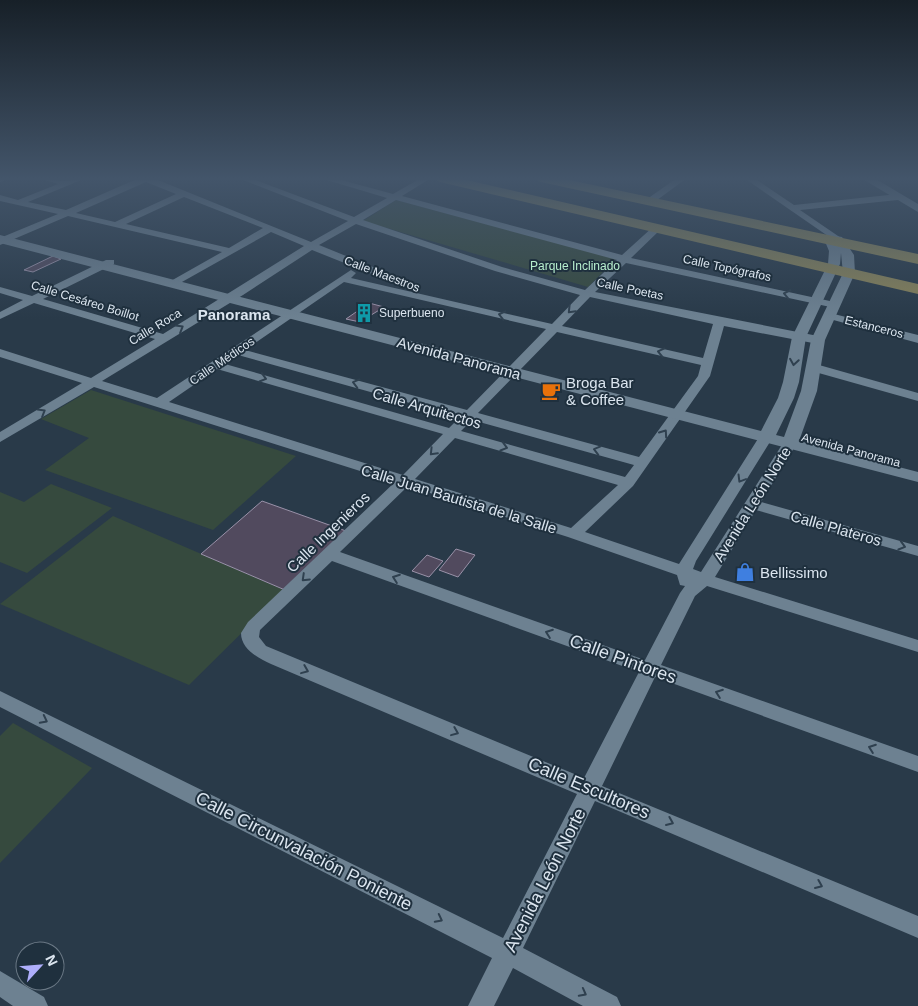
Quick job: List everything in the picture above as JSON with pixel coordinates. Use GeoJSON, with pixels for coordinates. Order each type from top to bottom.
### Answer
{"type":"FeatureCollection","features":[{"type":"Feature","properties":{"kind":"main road"},"geometry":{"type":"LineString","coordinates":[[644,225],[833,266],[918,289]]}},
{"type":"Feature","properties":{"kind":"main road"},"geometry":{"type":"LineString","coordinates":[[768,225],[833,238],[918,259]]}},
{"type":"Feature","properties":{"kind":"street"},"geometry":{"type":"LineString","coordinates":[[3,238],[37,225]]}},
{"type":"Feature","properties":{"kind":"street"},"geometry":{"type":"LineString","coordinates":[[122,225],[231,251]]}},
{"type":"Feature","properties":{"kind":"street","name":"Calle Maestros"},"geometry":{"type":"LineString","coordinates":[[263,225],[360,267],[484,310]]}},
{"type":"Feature","properties":{"kind":"street","name":"Calle Roca"},"geometry":{"type":"LineString","coordinates":[[1,435],[92,382],[346,225]]}},
{"type":"Feature","properties":{"kind":"street","name":"Calle Poetas"},"geometry":{"type":"LineString","coordinates":[[369,225],[461,257],[588,293],[719,322],[818,340]]}},
{"type":"Feature","properties":{"kind":"street","name":"Calle Topógrafos"},"geometry":{"type":"LineString","coordinates":[[497,225],[624,259],[816,300],[832,310]]}},
{"type":"Feature","properties":{"kind":"street"},"geometry":{"type":"LineString","coordinates":[[816,225],[846,250],[850,270]]}},
{"type":"Feature","properties":{"kind":"street"},"geometry":{"type":"LineString","coordinates":[[178,282],[271,228]]}},
{"type":"Feature","properties":{"kind":"street","name":"Calle Ingenieros"},"geometry":{"type":"LineString","coordinates":[[260,651],[250,638],[254,626],[404,482],[588,293],[657,228]]}},
{"type":"Feature","properties":{"kind":"street","name":"Avenida Panorama"},"geometry":{"type":"LineString","coordinates":[[3,238],[235,295],[295,312],[768,432],[918,477]]}},
{"type":"Feature","properties":{"kind":"street"},"geometry":{"type":"LineString","coordinates":[[833,238],[835,251],[833,266]]}},
{"type":"Feature","properties":{"kind":"street"},"geometry":{"type":"LineString","coordinates":[[0,316],[105,264]]}},
{"type":"Feature","properties":{"kind":"street","name":"Avenida León Norte"},"geometry":{"type":"LineString","coordinates":[[684,572],[688,561],[768,432],[786,398],[791,382],[799,336],[833,266]]}},
{"type":"Feature","properties":{"kind":"street","name":"Calle Médicos"},"geometry":{"type":"LineString","coordinates":[[159,403],[360,267]]}},
{"type":"Feature","properties":{"kind":"street","name":"Avenida León Norte"},"geometry":{"type":"LineString","coordinates":[[481,1006],[688,592],[704,579],[754,505],[792,439],[809,391],[818,340],[850,270]]}},
{"type":"Feature","properties":{"kind":"street","name":"Calle Maestros"},"geometry":{"type":"LineString","coordinates":[[343,279],[708,363]]}},
{"type":"Feature","properties":{"kind":"street","name":"Calle Cesáreo Boillot"},"geometry":{"type":"LineString","coordinates":[[0,290],[163,338]]}},
{"type":"Feature","properties":{"kind":"street","name":"Estanceros"},"geometry":{"type":"LineString","coordinates":[[832,310],[918,339]]}},
{"type":"Feature","properties":{"kind":"street"},"geometry":{"type":"LineString","coordinates":[[574,534],[628,483],[704,376],[719,322]]}},
{"type":"Feature","properties":{"kind":"street","name":"Calle Arquitectos"},"geometry":{"type":"LineString","coordinates":[[236,351],[644,463]]}},
{"type":"Feature","properties":{"kind":"street","name":"Calle Juan Bautista de la Salle"},"geometry":{"type":"LineString","coordinates":[[0,353],[404,482],[574,534],[704,579],[918,646]]}},
{"type":"Feature","properties":{"kind":"street","name":"Calle Arquitectos"},"geometry":{"type":"LineString","coordinates":[[216,365],[628,483]]}},
{"type":"Feature","properties":{"kind":"street"},"geometry":{"type":"LineString","coordinates":[[812,367],[918,397]]}},
{"type":"Feature","properties":{"kind":"street","name":"Avenida Panorama"},"geometry":{"type":"LineString","coordinates":[[792,439],[918,468]]}},
{"type":"Feature","properties":{"kind":"street","name":"Calle Plateros"},"geometry":{"type":"LineString","coordinates":[[754,505],[918,551]]}},
{"type":"Feature","properties":{"kind":"street","name":"Calle Pintores"},"geometry":{"type":"LineString","coordinates":[[329,554],[918,764]]}},
{"type":"Feature","properties":{"kind":"street"},"geometry":{"type":"LineString","coordinates":[[684,572],[688,592]]}},
{"type":"Feature","properties":{"kind":"street","name":"Calle Escultores"},"geometry":{"type":"LineString","coordinates":[[260,651],[918,927]]}},
{"type":"Feature","properties":{"kind":"street","name":"Calle Circunvalación Poniente"},"geometry":{"type":"LineString","coordinates":[[0,698],[508,953],[608,1006]]}},
{"type":"Feature","properties":{"kind":"street"},"geometry":{"type":"LineString","coordinates":[[0,983],[35,1006]]}},
{"type":"Feature","properties":{"kind":"green space","name":"Parque Inclinado"},"geometry":{"type":"Polygon","coordinates":[[[376,225],[489,225],[616,259],[588,287],[376,225]]]}},
{"type":"Feature","properties":{"kind":"green space"},"geometry":{"type":"Polygon","coordinates":[[[91,390],[296,456],[213,530],[45,470],[89,438],[41,419],[91,390]]]}},
{"type":"Feature","properties":{"kind":"green space"},"geometry":{"type":"Polygon","coordinates":[[[51,484],[112,508],[27,573],[0,562],[0,492],[24,502],[51,484]]]}},
{"type":"Feature","properties":{"kind":"green space"},"geometry":{"type":"Polygon","coordinates":[[[113,516],[285,590],[189,685],[0,604],[113,516]]]}},
{"type":"Feature","properties":{"kind":"green space"},"geometry":{"type":"Polygon","coordinates":[[[13,723],[92,768],[0,863],[0,736],[13,723]]]}},
{"type":"Feature","properties":{"kind":"building"},"geometry":{"type":"Polygon","coordinates":[[[53,256],[61,259],[33,272],[24,270],[53,256]]]}},
{"type":"Feature","properties":{"kind":"building","name":"Superbueno"},"geometry":{"type":"Polygon","coordinates":[[[369,303],[384,307],[360,322],[346,319],[369,303]]]}},
{"type":"Feature","properties":{"kind":"building"},"geometry":{"type":"Polygon","coordinates":[[[262,501],[346,531],[285,590],[201,554],[262,501]]]}},
{"type":"Feature","properties":{"kind":"building"},"geometry":{"type":"Polygon","coordinates":[[[456,549],[475,555],[458,577],[439,570],[456,549]]]}},
{"type":"Feature","properties":{"kind":"building"},"geometry":{"type":"Polygon","coordinates":[[[427,555],[443,561],[429,577],[412,571],[427,555]]]}},
{"type":"Feature","properties":{"kind":"place","name":"Superbueno"},"geometry":{"type":"Point","coordinates":[364,313]}},
{"type":"Feature","properties":{"kind":"place","name":"Broga Bar & Coffee"},"geometry":{"type":"Point","coordinates":[551,391]}},
{"type":"Feature","properties":{"kind":"place","name":"Bellissimo"},"geometry":{"type":"Point","coordinates":[745,572]}},
{"type":"Feature","properties":{"kind":"district","name":"Panorama"},"geometry":{"type":"Point","coordinates":[234,314]}}]}
